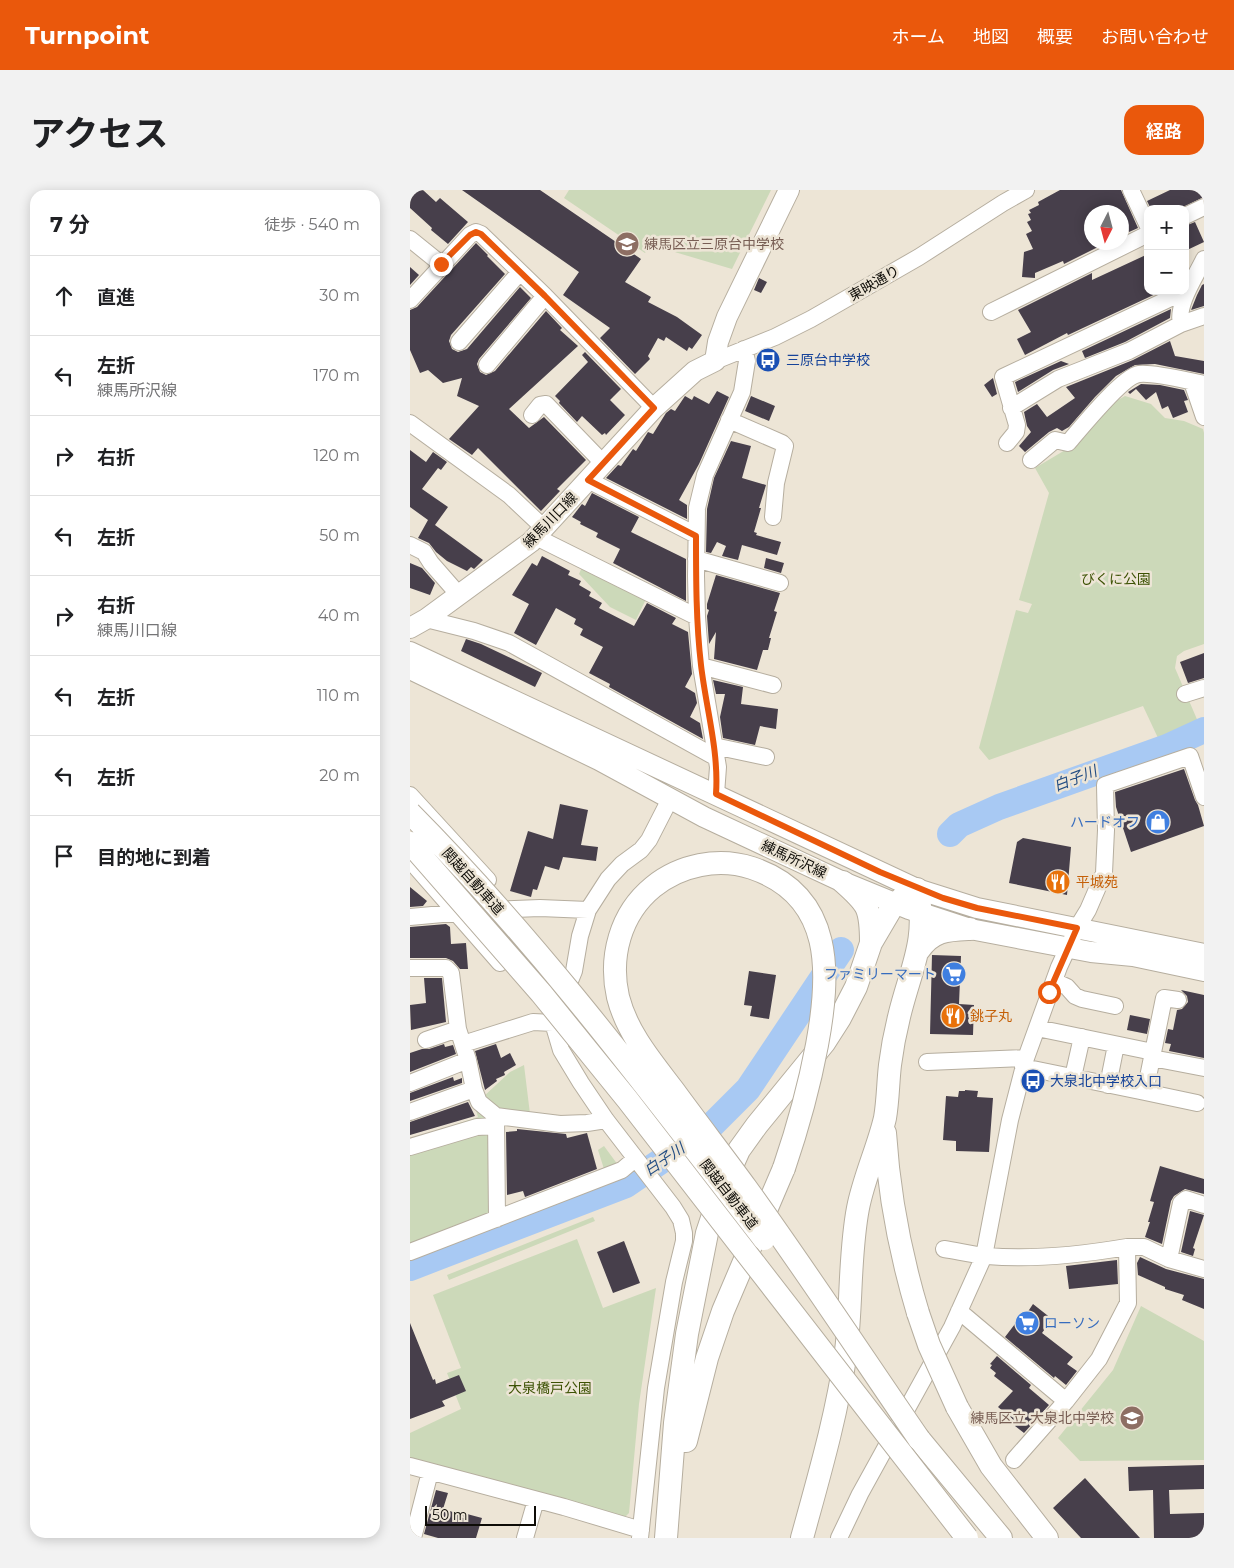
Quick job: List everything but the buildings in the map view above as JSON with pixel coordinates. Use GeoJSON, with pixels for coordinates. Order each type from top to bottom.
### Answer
{"type":"FeatureCollection","features":[{"type":"Feature","properties":{"kind":"highway","name":"関越自動車道"},"geometry":{"type":"LineString","coordinates":[[410,813],[469,875],[574,998],[646,1087],[919,1439],[1001,1538]]}},
{"type":"Feature","properties":{"kind":"highway","name":"関越自動車道"},"geometry":{"type":"LineString","coordinates":[[410,843],[541,993],[627,1100],[968,1538]]}},
{"type":"Feature","properties":{"kind":"highway"},"geometry":{"type":"LineString","coordinates":[[667,1538],[688,1432],[707,1358],[723,1310],[784,1168],[803,1107],[820,1026],[825,975],[819,932],[813,919],[796,896],[780,883],[748,867],[721,864],[695,866],[682,870],[649,890],[633,909],[621,931],[615,956],[615,970],[622,1012],[645,1052],[748,1191],[919,1439]]}},
{"type":"Feature","properties":{"kind":"highway"},"geometry":{"type":"LineString","coordinates":[[843,882],[860,897],[867,908],[871,927],[871,942]]}},
{"type":"Feature","properties":{"kind":"highway"},"geometry":{"type":"LineString","coordinates":[[667,1538],[675,1423],[687,1334],[708,1233],[722,1188],[739,1150],[824,1043],[840,1018],[856,987],[871,942],[891,909],[917,889],[922,913],[922,924],[918,950],[896,1031],[885,1117],[858,1206],[853,1246],[846,1349],[838,1403],[802,1538]]}},
{"type":"Feature","properties":{"kind":"highway"},"geometry":{"type":"LineString","coordinates":[[918,950],[925,940],[932,935],[949,930],[970,929]]}},
{"type":"Feature","properties":{"kind":"highway"},"geometry":{"type":"LineString","coordinates":[[885,1117],[889,1184],[894,1216],[900,1248],[918,1313],[943,1377],[973,1436],[1012,1494],[1047,1538]]}},
{"type":"Feature","properties":{"kind":"main road"},"geometry":{"type":"LineString","coordinates":[[715,361],[718,342],[727,317],[789,190]]}},
{"type":"Feature","properties":{"kind":"main road","name":"練馬川口線"},"geometry":{"type":"LineString","coordinates":[[418,624],[532,542],[654,408],[695,371],[715,361]]}},
{"type":"Feature","properties":{"kind":"main road","name":"練馬所沢線"},"geometry":{"type":"LineString","coordinates":[[410,652],[917,889],[977,908],[1204,954]]}},
{"type":"Feature","properties":{"kind":"main road","name":"練馬所沢線"},"geometry":{"type":"LineString","coordinates":[[410,669],[599,760],[670,799],[843,882],[896,904],[970,929],[1068,948],[1134,956],[1204,971]]}},
{"type":"Feature","properties":{"kind":"street","name":"東映通り"},"geometry":{"type":"LineString","coordinates":[[715,361],[775,337],[826,310],[926,253],[1026,190]]}},
{"type":"Feature","properties":{"kind":"street"},"geometry":{"type":"LineString","coordinates":[[1131,190],[1144,218]]}},
{"type":"Feature","properties":{"kind":"street"},"geometry":{"type":"LineString","coordinates":[[1189,214],[1204,207]]}},
{"type":"Feature","properties":{"kind":"street"},"geometry":{"type":"LineString","coordinates":[[410,300],[441,264],[470,235],[476,232],[481,234],[545,296],[654,408]]}},
{"type":"Feature","properties":{"kind":"street"},"geometry":{"type":"LineString","coordinates":[[991,312],[1144,236]]}},
{"type":"Feature","properties":{"kind":"street"},"geometry":{"type":"LineString","coordinates":[[410,238],[441,264]]}},
{"type":"Feature","properties":{"kind":"street"},"geometry":{"type":"LineString","coordinates":[[1178,326],[1185,297],[1204,259]]}},
{"type":"Feature","properties":{"kind":"street"},"geometry":{"type":"LineString","coordinates":[[459,342],[520,272]]}},
{"type":"Feature","properties":{"kind":"street"},"geometry":{"type":"LineString","coordinates":[[1007,443],[1017,428],[1002,380],[1003,377],[1177,294],[1185,297]]}},
{"type":"Feature","properties":{"kind":"street"},"geometry":{"type":"LineString","coordinates":[[487,365],[545,296]]}},
{"type":"Feature","properties":{"kind":"street"},"geometry":{"type":"LineString","coordinates":[[1011,408],[1058,379],[1129,351],[1178,326],[1204,316]]}},
{"type":"Feature","properties":{"kind":"street"},"geometry":{"type":"LineString","coordinates":[[716,794],[718,767],[701,666],[697,617],[697,508],[705,475],[745,381],[747,361],[744,349]]}},
{"type":"Feature","properties":{"kind":"street"},"geometry":{"type":"LineString","coordinates":[[1031,460],[1055,440],[1068,443],[1093,412],[1133,376],[1147,374],[1198,383],[1204,417]]}},
{"type":"Feature","properties":{"kind":"street"},"geometry":{"type":"LineString","coordinates":[[532,415],[540,405],[546,404],[603,463]]}},
{"type":"Feature","properties":{"kind":"street"},"geometry":{"type":"LineString","coordinates":[[729,420],[782,442],[785,446],[776,483],[773,517]]}},
{"type":"Feature","properties":{"kind":"street"},"geometry":{"type":"LineString","coordinates":[[410,423],[509,494],[540,532],[697,617]]}},
{"type":"Feature","properties":{"kind":"street"},"geometry":{"type":"LineString","coordinates":[[588,480],[696,536]]}},
{"type":"Feature","properties":{"kind":"street"},"geometry":{"type":"LineString","coordinates":[[410,545],[424,552],[430,563],[458,594]]}},
{"type":"Feature","properties":{"kind":"street"},"geometry":{"type":"LineString","coordinates":[[696,559],[780,583]]}},
{"type":"Feature","properties":{"kind":"street"},"geometry":{"type":"LineString","coordinates":[[418,624],[474,631],[509,643],[715,751],[766,757]]}},
{"type":"Feature","properties":{"kind":"street"},"geometry":{"type":"LineString","coordinates":[[701,666],[773,685]]}},
{"type":"Feature","properties":{"kind":"street"},"geometry":{"type":"LineString","coordinates":[[1185,694],[1204,688]]}},
{"type":"Feature","properties":{"kind":"street"},"geometry":{"type":"LineString","coordinates":[[839,1538],[860,1494],[959,1311],[984,1256],[1010,1120],[1024,1062],[1068,948],[1088,910],[1104,873],[1106,830],[1105,785],[1190,756],[1204,797]]}},
{"type":"Feature","properties":{"kind":"street"},"geometry":{"type":"LineString","coordinates":[[410,795],[514,909],[558,962],[574,971]]}},
{"type":"Feature","properties":{"kind":"street"},"geometry":{"type":"LineString","coordinates":[[552,1023],[574,971],[580,936],[588,910],[608,878],[622,864],[641,850],[649,840],[670,799]]}},
{"type":"Feature","properties":{"kind":"street"},"geometry":{"type":"LineString","coordinates":[[410,860],[552,1023],[561,1050],[580,1083],[681,1220],[684,1233],[658,1379],[640,1534],[536,1500],[410,1466]]}},
{"type":"Feature","properties":{"kind":"street"},"geometry":{"type":"LineString","coordinates":[[410,917],[455,912],[514,909],[588,910]]}},
{"type":"Feature","properties":{"kind":"street"},"geometry":{"type":"LineString","coordinates":[[410,968],[446,968],[450,970],[460,1036],[468,1060],[474,1089],[479,1102],[496,1121],[497,1219]]}},
{"type":"Feature","properties":{"kind":"street"},"geometry":{"type":"LineString","coordinates":[[1054,982],[1068,987],[1075,996],[1082,999],[1115,1006]]}},
{"type":"Feature","properties":{"kind":"street"},"geometry":{"type":"LineString","coordinates":[[1145,1092],[1164,998],[1178,1000]]}},
{"type":"Feature","properties":{"kind":"street"},"geometry":{"type":"LineString","coordinates":[[426,1040],[460,1036],[533,1022],[552,1023]]}},
{"type":"Feature","properties":{"kind":"street"},"geometry":{"type":"LineString","coordinates":[[1036,1028],[1116,1045],[1204,1068]]}},
{"type":"Feature","properties":{"kind":"street"},"geometry":{"type":"LineString","coordinates":[[1073,1077],[1082,1037]]}},
{"type":"Feature","properties":{"kind":"street"},"geometry":{"type":"LineString","coordinates":[[1108,1085],[1116,1045]]}},
{"type":"Feature","properties":{"kind":"street"},"geometry":{"type":"LineString","coordinates":[[927,1062],[982,1058],[1024,1062],[1073,1077],[1197,1103]]}},
{"type":"Feature","properties":{"kind":"street"},"geometry":{"type":"LineString","coordinates":[[410,1083],[468,1060]]}},
{"type":"Feature","properties":{"kind":"street"},"geometry":{"type":"LineString","coordinates":[[410,1112],[474,1089]]}},
{"type":"Feature","properties":{"kind":"street"},"geometry":{"type":"LineString","coordinates":[[410,1147],[496,1121],[560,1124],[606,1120]]}},
{"type":"Feature","properties":{"kind":"street"},"geometry":{"type":"LineString","coordinates":[[410,1252],[622,1170],[637,1161]]}},
{"type":"Feature","properties":{"kind":"street"},"geometry":{"type":"LineString","coordinates":[[1169,1259],[1180,1203],[1186,1199],[1204,1204]]}},
{"type":"Feature","properties":{"kind":"street"},"geometry":{"type":"LineString","coordinates":[[944,1249],[984,1256],[1045,1257],[1139,1246],[1169,1259],[1204,1269]]}},
{"type":"Feature","properties":{"kind":"street"},"geometry":{"type":"LineString","coordinates":[[1014,1460],[1099,1360],[1128,1303],[1127,1248]]}},
{"type":"Feature","properties":{"kind":"street"},"geometry":{"type":"LineString","coordinates":[[959,1311],[1066,1401]]}},
{"type":"Feature","properties":{"kind":"street"},"geometry":{"type":"LineString","coordinates":[[415,1536],[430,1472]]}},
{"type":"Feature","properties":{"kind":"street"},"geometry":{"type":"LineString","coordinates":[[525,1538],[536,1500]]}},
{"type":"Feature","properties":{"kind":"green space"},"geometry":{"type":"Polygon","coordinates":[[[569,190],[771,190],[732,269],[651,245],[645,253],[564,198],[569,190]]]}},
{"type":"Feature","properties":{"kind":"green space","name":"びくに公園"},"geometry":{"type":"Polygon","coordinates":[[[1125,396],[1151,404],[1165,418],[1184,421],[1203,429],[1204,433],[1204,644],[1184,651],[1177,656],[1175,668],[1199,724],[1158,738],[1143,706],[989,760],[979,748],[1016,610],[1028,613],[1032,604],[1019,600],[1049,493],[1035,468],[1077,443],[1107,406],[1125,396]]]}},
{"type":"Feature","properties":{"kind":"green space"},"geometry":{"type":"Polygon","coordinates":[[[583,565],[647,597],[636,620],[610,607],[579,574],[583,565]]]}},
{"type":"Feature","properties":{"kind":"green space"},"geometry":{"type":"Polygon","coordinates":[[[524,1065],[530,1114],[495,1108],[483,1097],[510,1072],[524,1065]]]}},
{"type":"Feature","properties":{"kind":"green space"},"geometry":{"type":"Polygon","coordinates":[[[476,1110],[490,1117],[493,1208],[487,1215],[410,1244],[410,1139],[478,1117],[476,1110]]]}},
{"type":"Feature","properties":{"kind":"green space"},"geometry":{"type":"Polygon","coordinates":[[[604,1146],[618,1165],[604,1169],[598,1150],[604,1146]]]}},
{"type":"Feature","properties":{"kind":"green space"},"geometry":{"type":"Polygon","coordinates":[[[593,1217],[595,1221],[449,1280],[447,1275],[593,1217]]]}},
{"type":"Feature","properties":{"kind":"green space","name":"大泉橋戸公園"},"geometry":{"type":"Polygon","coordinates":[[[577,1239],[603,1308],[656,1288],[639,1404],[629,1513],[625,1517],[410,1460],[410,1433],[461,1409],[447,1373],[461,1368],[433,1295],[577,1239]]]}},
{"type":"Feature","properties":{"kind":"green space"},"geometry":{"type":"Polygon","coordinates":[[[1141,1306],[1204,1341],[1204,1460],[1080,1461],[1058,1438],[1113,1370],[1141,1306]]]}},
{"type":"Feature","properties":{"kind":"waterway","name":"白子川"},"geometry":{"type":"LineString","coordinates":[[950,834],[959,825],[999,807],[1167,747],[1204,730]]}},
{"type":"Feature","properties":{"kind":"waterway","name":"白子川"},"geometry":{"type":"LineString","coordinates":[[410,1268],[626,1185],[708,1129],[748,1089],[841,950]]}},
{"type":"Feature","properties":{"kind":"place","name":"練馬区立三原台中学校"},"geometry":{"type":"Point","coordinates":[627,244]}},
{"type":"Feature","properties":{"kind":"place","name":"三原台中学校"},"geometry":{"type":"Point","coordinates":[768,360]}},
{"type":"Feature","properties":{"kind":"place","name":"ハードオフ"},"geometry":{"type":"Point","coordinates":[1158,822]}},
{"type":"Feature","properties":{"kind":"place","name":"平城苑"},"geometry":{"type":"Point","coordinates":[1058,882]}},
{"type":"Feature","properties":{"kind":"place","name":"ファミリーマート"},"geometry":{"type":"Point","coordinates":[954,974]}},
{"type":"Feature","properties":{"kind":"place","name":"銚子丸"},"geometry":{"type":"Point","coordinates":[953,1016]}},
{"type":"Feature","properties":{"kind":"place","name":"大泉北中学校入口"},"geometry":{"type":"Point","coordinates":[1033,1081]}},
{"type":"Feature","properties":{"kind":"place","name":"ローソン"},"geometry":{"type":"Point","coordinates":[1027,1323]}},
{"type":"Feature","properties":{"kind":"place","name":"練馬区立 大泉北中学校"},"geometry":{"type":"Point","coordinates":[1132,1418]}},
{"type":"Feature","properties":{"kind":"route"},"geometry":{"type":"LineString","coordinates":[[441,264],[470,235],[476,232],[481,234],[545,296],[654,408],[588,480],[696,536],[697,617],[701,666],[718,767],[716,794],[917,889],[977,908],[1077,928],[1049,992]]}}]}
